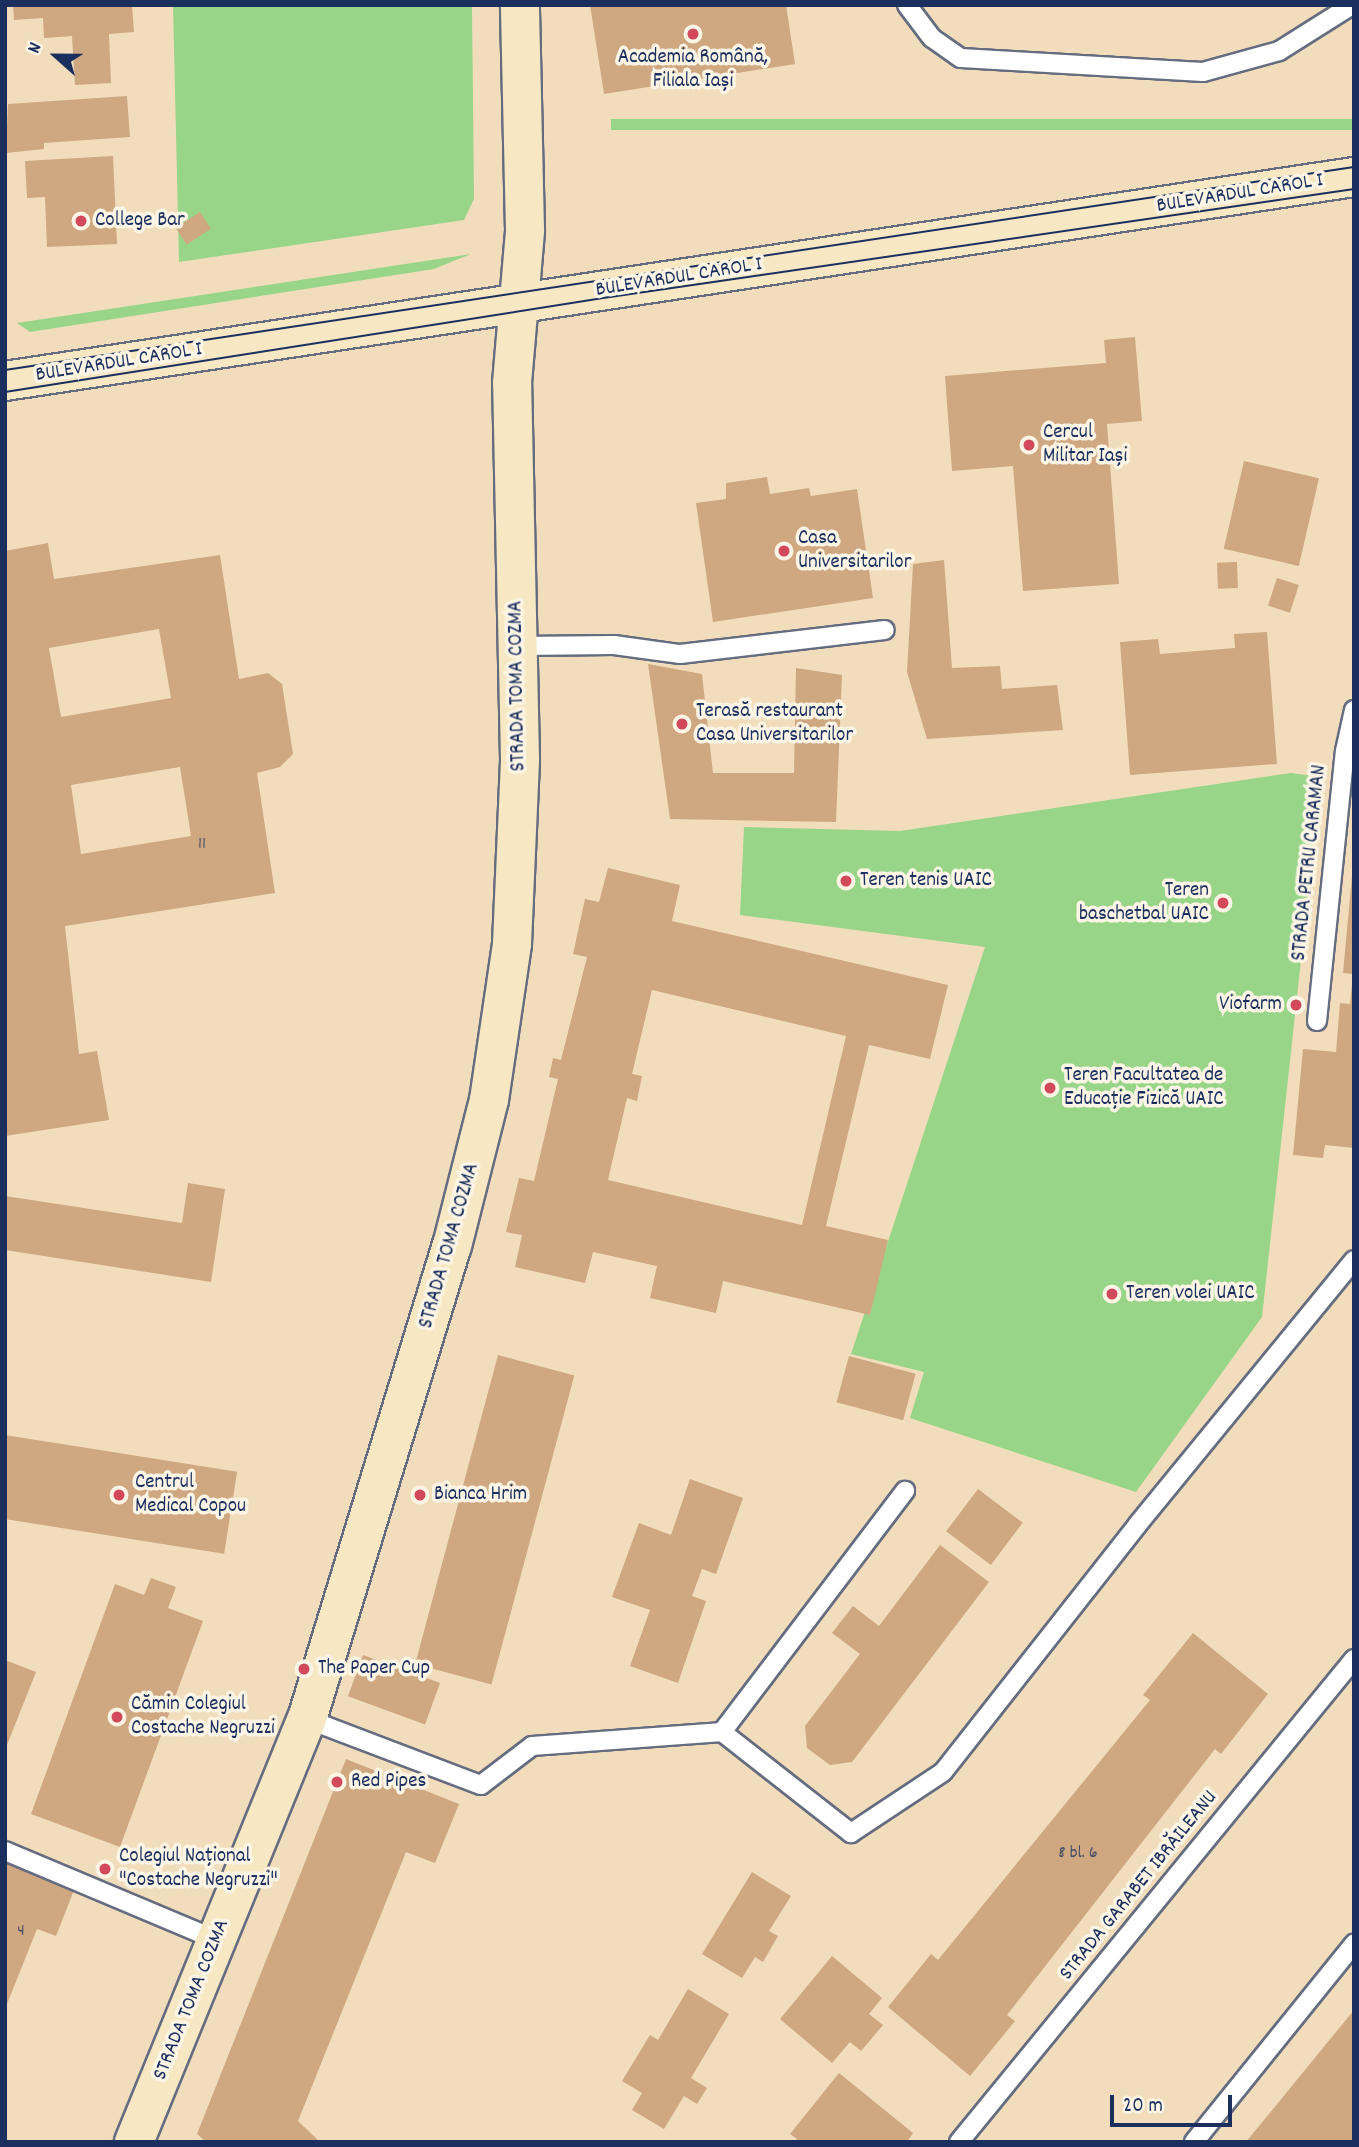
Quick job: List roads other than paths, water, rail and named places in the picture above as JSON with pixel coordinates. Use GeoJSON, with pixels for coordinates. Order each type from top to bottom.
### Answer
{"type":"FeatureCollection","features":[{"type":"Feature","properties":{"kind":"street","name":"STRADA TOMA COZMA"},"geometry":{"type":"LineString","coordinates":[[134,2142],[307,1719],[452,1247],[489,1100],[512,944],[520,759],[512,383],[525,230],[520,5]]}},
{"type":"Feature","properties":{"kind":"street","name":"BULEVARDUL CAROL I"},"geometry":{"type":"LineString","coordinates":[[5,381],[1354,177]]}},
{"type":"Feature","properties":{"kind":"lane"},"geometry":{"type":"LineString","coordinates":[[907,5],[932,38],[961,58],[1203,72],[1279,51],[1352,5]]}},
{"type":"Feature","properties":{"kind":"lane"},"geometry":{"type":"LineString","coordinates":[[519,646],[614,645],[680,654],[885,629]]}},
{"type":"Feature","properties":{"kind":"lane","name":"STRADA PETRU CARAMAN"},"geometry":{"type":"LineString","coordinates":[[1317,1021],[1345,751],[1354,710]]}},
{"type":"Feature","properties":{"kind":"lane"},"geometry":{"type":"LineString","coordinates":[[307,1719],[481,1785],[532,1746],[722,1732],[850,1833],[943,1772],[1138,1524],[1354,1260]]}},
{"type":"Feature","properties":{"kind":"lane"},"geometry":{"type":"LineString","coordinates":[[722,1732],[905,1491]]}},
{"type":"Feature","properties":{"kind":"lane","name":"STRADA GARABET IBRĂILEANU"},"geometry":{"type":"LineString","coordinates":[[959,2142],[1354,1659]]}},
{"type":"Feature","properties":{"kind":"lane"},"geometry":{"type":"LineString","coordinates":[[5,1851],[217,1940]]}},
{"type":"Feature","properties":{"kind":"lane"},"geometry":{"type":"LineString","coordinates":[[1194,2142],[1354,1944]]}},
{"type":"Feature","properties":{"kind":"tram line"},"geometry":{"type":"LineString","coordinates":[[5,370],[1354,167]]}},
{"type":"Feature","properties":{"kind":"tram line"},"geometry":{"type":"LineString","coordinates":[[5,392],[610,297],[1354,189]]}},
{"type":"Feature","properties":{"kind":"place","name":"Academia Română, Filiala Iași"},"geometry":{"type":"Point","coordinates":[693,34]}},
{"type":"Feature","properties":{"kind":"place","name":"College Bar"},"geometry":{"type":"Point","coordinates":[81,221]}},
{"type":"Feature","properties":{"kind":"place","name":"Cercul Militar Iași"},"geometry":{"type":"Point","coordinates":[1029,445]}},
{"type":"Feature","properties":{"kind":"place","name":"Casa Universitarilor"},"geometry":{"type":"Point","coordinates":[784,551]}},
{"type":"Feature","properties":{"kind":"place","name":"Terasă restaurant Casa Universitarilor"},"geometry":{"type":"Point","coordinates":[682,724]}},
{"type":"Feature","properties":{"kind":"place","name":"Teren tenis UAIC"},"geometry":{"type":"Point","coordinates":[846,881]}},
{"type":"Feature","properties":{"kind":"place","name":"Teren baschetbal UAIC"},"geometry":{"type":"Point","coordinates":[1223,903]}},
{"type":"Feature","properties":{"kind":"place","name":"Viofarm"},"geometry":{"type":"Point","coordinates":[1296,1005]}},
{"type":"Feature","properties":{"kind":"place","name":"Teren Facultatea de Educație Fizică UAIC"},"geometry":{"type":"Point","coordinates":[1050,1088]}},
{"type":"Feature","properties":{"kind":"place","name":"Teren volei UAIC"},"geometry":{"type":"Point","coordinates":[1112,1294]}},
{"type":"Feature","properties":{"kind":"place","name":"Centrul Medical Copou"},"geometry":{"type":"Point","coordinates":[119,1495]}},
{"type":"Feature","properties":{"kind":"place","name":"Bianca Hrim"},"geometry":{"type":"Point","coordinates":[420,1495]}},
{"type":"Feature","properties":{"kind":"place","name":"The Paper Cup"},"geometry":{"type":"Point","coordinates":[304,1669]}},
{"type":"Feature","properties":{"kind":"place","name":"Cămin Colegiul Costache Negruzzi"},"geometry":{"type":"Point","coordinates":[117,1717]}},
{"type":"Feature","properties":{"kind":"place","name":"Red Pipes"},"geometry":{"type":"Point","coordinates":[337,1782]}},
{"type":"Feature","properties":{"kind":"place","name":"Colegiul Național \"Costache Negruzzi\""},"geometry":{"type":"Point","coordinates":[105,1869]}}]}
